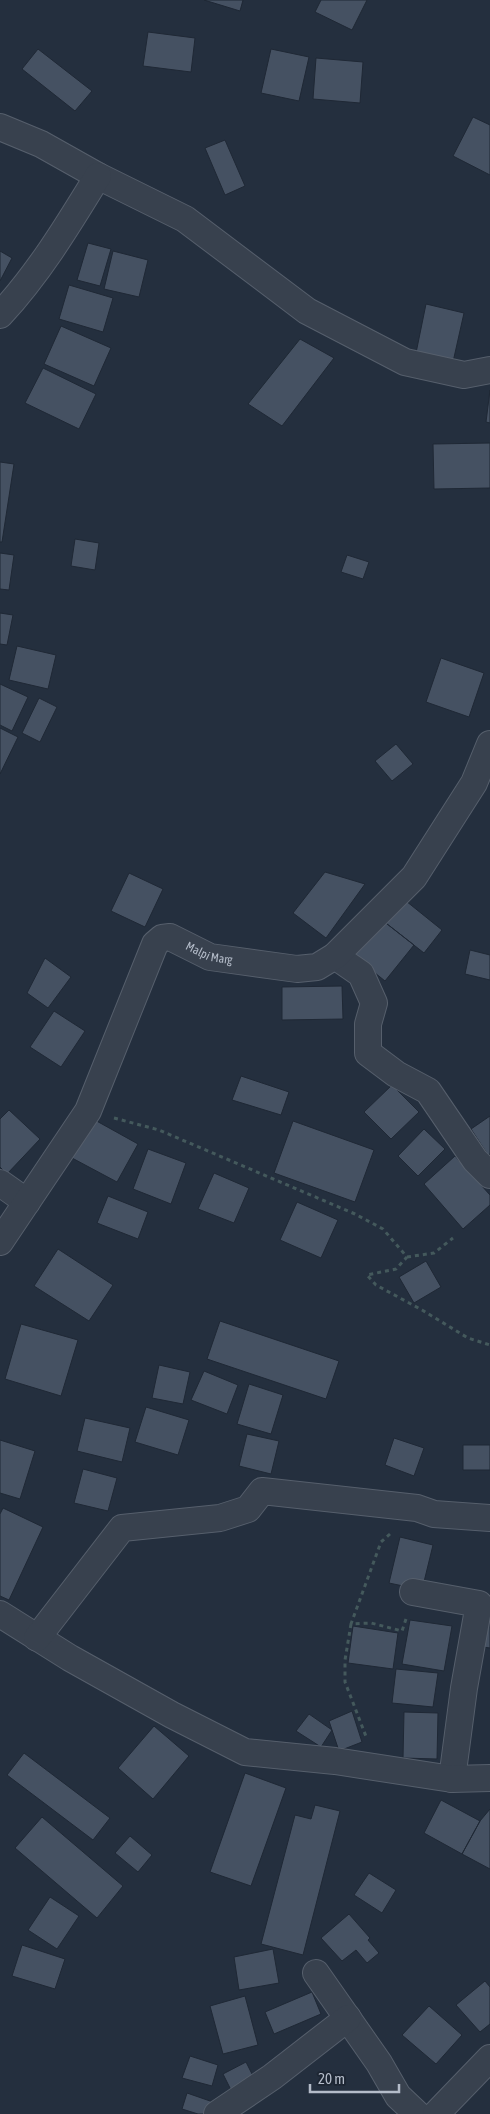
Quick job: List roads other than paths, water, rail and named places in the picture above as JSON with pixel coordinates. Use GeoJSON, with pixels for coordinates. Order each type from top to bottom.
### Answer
{"type":"FeatureCollection","features":[{"type":"Feature","properties":{"kind":"street"},"geometry":{"type":"LineString","coordinates":[[0,127],[41,144],[98,176],[184,219],[307,311],[405,362],[464,375],[490,370]]}},
{"type":"Feature","properties":{"kind":"street"},"geometry":{"type":"LineString","coordinates":[[0,315],[55,246],[98,176]]}},
{"type":"Feature","properties":{"kind":"street","name":"Malpi Marg"},"geometry":{"type":"LineString","coordinates":[[0,1242],[88,1111],[155,944],[162,938],[170,936],[210,957],[296,969],[317,967],[335,956],[414,877],[474,783],[490,744]]}},
{"type":"Feature","properties":{"kind":"street"},"geometry":{"type":"LineString","coordinates":[[335,956],[361,974],[374,1003],[368,1024],[368,1053],[396,1074],[428,1091],[475,1160],[490,1175]]}},
{"type":"Feature","properties":{"kind":"street"},"geometry":{"type":"LineString","coordinates":[[0,1183],[27,1202]]}},
{"type":"Feature","properties":{"kind":"street"},"geometry":{"type":"LineString","coordinates":[[37,1638],[122,1528],[220,1518],[248,1509],[262,1490],[417,1508],[434,1514],[490,1518]]}},
{"type":"Feature","properties":{"kind":"street"},"geometry":{"type":"LineString","coordinates":[[413,1592],[479,1604],[464,1688],[452,1779]]}},
{"type":"Feature","properties":{"kind":"street"},"geometry":{"type":"LineString","coordinates":[[0,1614],[70,1658],[245,1752],[366,1766],[452,1779],[490,1778]]}},
{"type":"Feature","properties":{"kind":"street"},"geometry":{"type":"LineString","coordinates":[[316,1973],[379,2063],[398,2096],[416,2114]]}},
{"type":"Feature","properties":{"kind":"street"},"geometry":{"type":"LineString","coordinates":[[217,2114],[272,2077],[348,2018]]}},
{"type":"Feature","properties":{"kind":"street"},"geometry":{"type":"LineString","coordinates":[[436,2114],[490,2058]]}}]}
